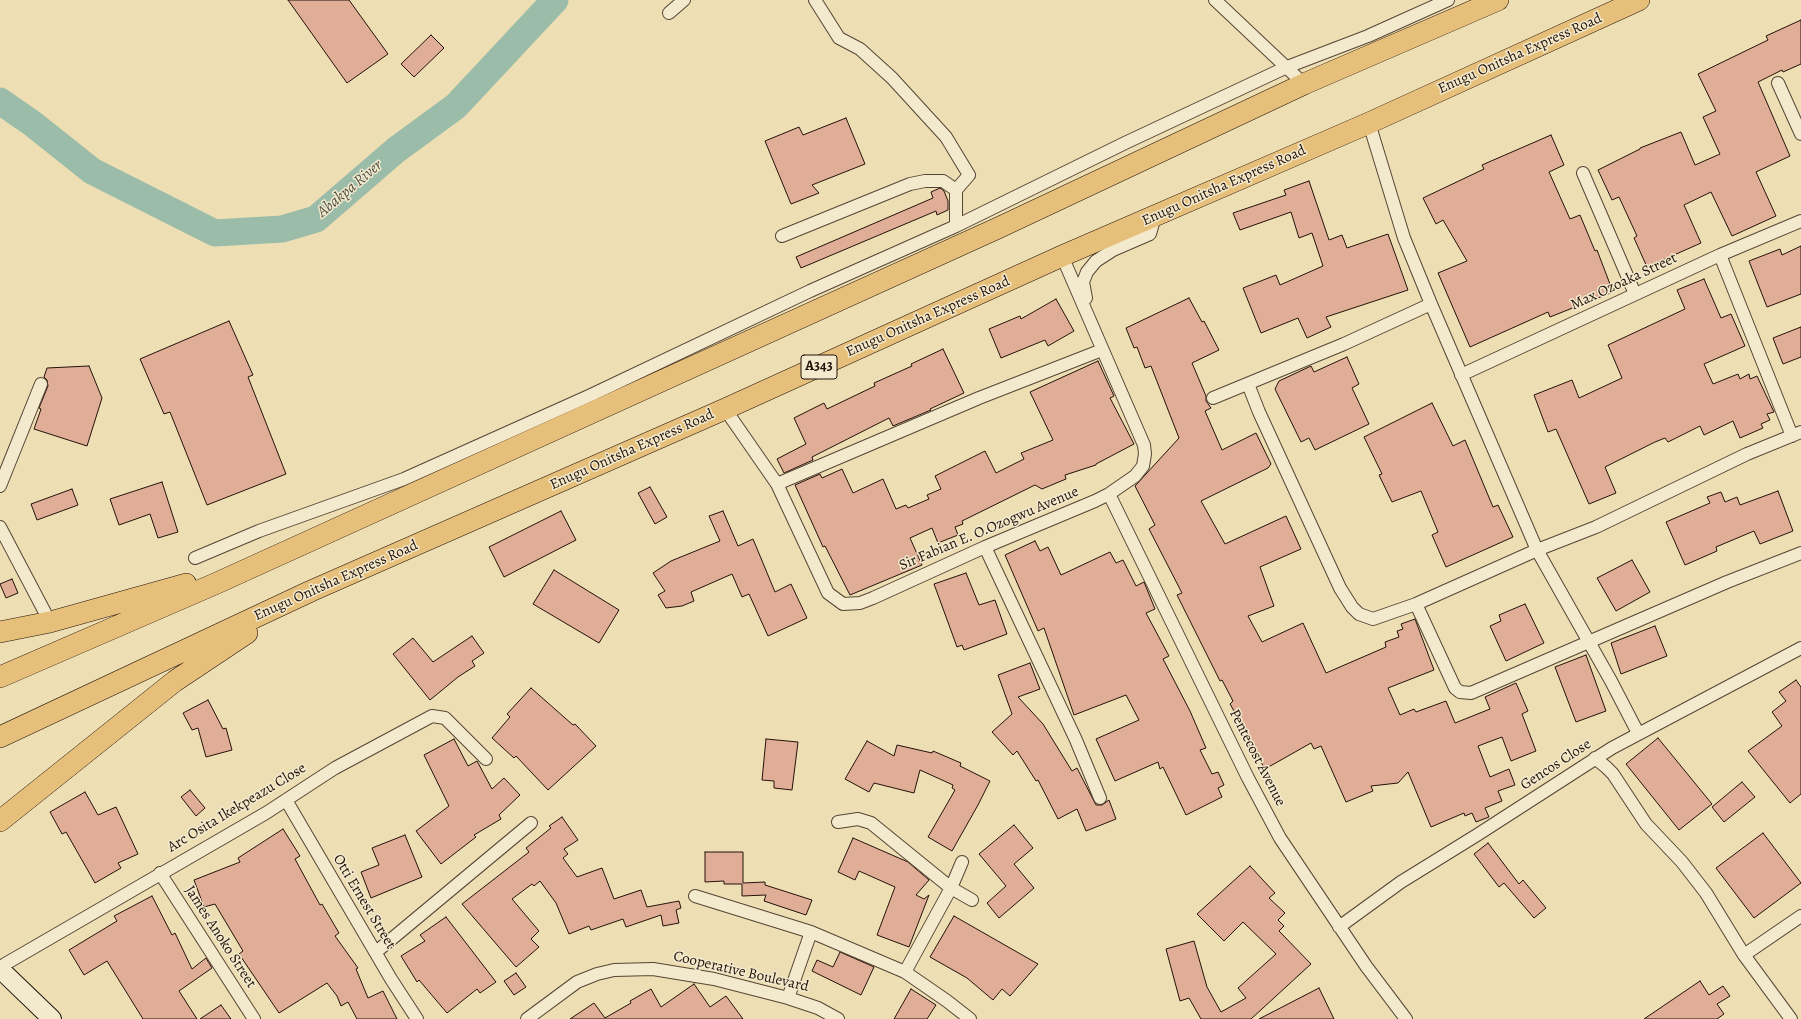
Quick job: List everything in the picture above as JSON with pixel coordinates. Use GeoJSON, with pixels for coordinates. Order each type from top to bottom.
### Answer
{"type":"FeatureCollection","features":[{"type":"Feature","properties":{"kind":"highway"},"geometry":{"type":"LineString","coordinates":[[0,677],[218,582],[998,228],[1304,84],[1498,0]]}},
{"type":"Feature","properties":{"kind":"highway","name":"Enugu Onitsha Express Road"},"geometry":{"type":"LineString","coordinates":[[0,737],[311,591],[725,409],[1062,256],[1369,123],[1639,0]]}},
{"type":"Feature","properties":{"kind":"highway"},"geometry":{"type":"LineString","coordinates":[[0,632],[50,622],[208,579],[218,582]]}},
{"type":"Feature","properties":{"kind":"highway"},"geometry":{"type":"LineString","coordinates":[[0,821],[175,681],[311,591]]}},
{"type":"Feature","properties":{"kind":"main road"},"geometry":{"type":"LineString","coordinates":[[0,968],[52,1019]]}},
{"type":"Feature","properties":{"kind":"street"},"geometry":{"type":"LineString","coordinates":[[669,13],[684,0]]}},
{"type":"Feature","properties":{"kind":"street"},"geometry":{"type":"LineString","coordinates":[[815,0],[839,38],[860,49],[892,78],[946,137],[969,175],[956,190],[956,226]]}},
{"type":"Feature","properties":{"kind":"street"},"geometry":{"type":"LineString","coordinates":[[1215,0],[1304,84]]}},
{"type":"Feature","properties":{"kind":"street"},"geometry":{"type":"LineString","coordinates":[[195,558],[260,531],[404,479],[589,396],[810,291],[956,226],[1125,143],[1287,67],[1368,36],[1448,0]]}},
{"type":"Feature","properties":{"kind":"street"},"geometry":{"type":"LineString","coordinates":[[1778,83],[1801,134]]}},
{"type":"Feature","properties":{"kind":"street"},"geometry":{"type":"LineString","coordinates":[[1369,123],[1404,238],[1537,550],[1638,733]]}},
{"type":"Feature","properties":{"kind":"street"},"geometry":{"type":"LineString","coordinates":[[1583,173],[1635,294]]}},
{"type":"Feature","properties":{"kind":"street"},"geometry":{"type":"LineString","coordinates":[[782,236],[910,184],[943,181],[956,190]]}},
{"type":"Feature","properties":{"kind":"street"},"geometry":{"type":"LineString","coordinates":[[1085,309],[1086,294],[1083,282],[1087,272],[1096,261],[1113,250],[1150,234],[1155,216]]}},
{"type":"Feature","properties":{"kind":"street","name":"Max Ozoaka Street"},"geometry":{"type":"LineString","coordinates":[[1462,375],[1720,255],[1801,221]]}},
{"type":"Feature","properties":{"kind":"street"},"geometry":{"type":"LineString","coordinates":[[1248,384],[1259,412],[1340,588],[1352,607],[1359,614],[1373,619],[1416,604],[1537,550],[1596,527],[1747,454],[1796,434],[1720,255]]}},
{"type":"Feature","properties":{"kind":"street","name":"Sir Fabian E. O.Ozogwu Avenue"},"geometry":{"type":"LineString","coordinates":[[725,409],[777,484],[820,580],[828,593],[843,604],[860,603],[873,598],[985,547],[1109,494],[1135,476],[1143,466],[1145,454],[1144,445],[1062,256]]}},
{"type":"Feature","properties":{"kind":"street"},"geometry":{"type":"LineString","coordinates":[[1213,398],[1344,344],[1431,304]]}},
{"type":"Feature","properties":{"kind":"street"},"geometry":{"type":"LineString","coordinates":[[777,484],[979,398],[1102,350]]}},
{"type":"Feature","properties":{"kind":"street"},"geometry":{"type":"LineString","coordinates":[[0,486],[41,384]]}},
{"type":"Feature","properties":{"kind":"street","name":"Pentecost Avenue"},"geometry":{"type":"LineString","coordinates":[[1109,494],[1252,785],[1280,838],[1339,927],[1406,1019]]}},
{"type":"Feature","properties":{"kind":"street"},"geometry":{"type":"LineString","coordinates":[[0,527],[50,622]]}},
{"type":"Feature","properties":{"kind":"street"},"geometry":{"type":"LineString","coordinates":[[985,547],[1072,733],[1100,798]]}},
{"type":"Feature","properties":{"kind":"street"},"geometry":{"type":"LineString","coordinates":[[1416,604],[1455,688],[1464,693],[1471,693],[1727,582],[1801,553]]}},
{"type":"Feature","properties":{"kind":"street","name":"Gencos Close"},"geometry":{"type":"LineString","coordinates":[[1339,927],[1401,882],[1477,836],[1595,758],[1638,733],[1801,648]]}},
{"type":"Feature","properties":{"kind":"street","name":"Arc Osita Ikekpeazu Close"},"geometry":{"type":"LineString","coordinates":[[0,968],[286,800],[335,768],[432,716],[445,718],[486,759]]}},
{"type":"Feature","properties":{"kind":"street"},"geometry":{"type":"LineString","coordinates":[[1595,758],[1606,766],[1613,774],[1646,824],[1682,862],[1706,893],[1744,955],[1791,1019]]}},
{"type":"Feature","properties":{"kind":"street","name":"Otti Ernest Street"},"geometry":{"type":"LineString","coordinates":[[286,800],[391,979],[417,1019]]}},
{"type":"Feature","properties":{"kind":"street"},"geometry":{"type":"LineString","coordinates":[[838,822],[858,819],[871,823],[952,888],[972,900]]}},
{"type":"Feature","properties":{"kind":"street"},"geometry":{"type":"LineString","coordinates":[[376,952],[532,823]]}},
{"type":"Feature","properties":{"kind":"street"},"geometry":{"type":"LineString","coordinates":[[905,972],[952,888],[962,862]]}},
{"type":"Feature","properties":{"kind":"street","name":"James Anoko Street"},"geometry":{"type":"LineString","coordinates":[[160,873],[254,1019]]}},
{"type":"Feature","properties":{"kind":"street"},"geometry":{"type":"LineString","coordinates":[[695,896],[811,932],[905,972],[970,1019]]}},
{"type":"Feature","properties":{"kind":"street"},"geometry":{"type":"LineString","coordinates":[[1744,955],[1801,916]]}},
{"type":"Feature","properties":{"kind":"street"},"geometry":{"type":"LineString","coordinates":[[788,998],[811,932]]}},
{"type":"Feature","properties":{"kind":"street","name":"Cooperative Boulevard"},"geometry":{"type":"LineString","coordinates":[[527,1019],[577,982],[597,974],[614,970],[653,969],[714,979],[788,998],[818,1008],[838,1019]]}},
{"type":"Feature","properties":{"kind":"building"},"geometry":{"type":"Polygon","coordinates":[[[288,0],[349,0],[388,54],[347,83],[288,0]]]}},
{"type":"Feature","properties":{"kind":"building"},"geometry":{"type":"Polygon","coordinates":[[[1801,20],[1801,64],[1783,72],[1782,70],[1758,82],[1790,156],[1756,172],[1776,216],[1732,236],[1711,192],[1684,205],[1701,243],[1647,267],[1634,238],[1637,236],[1619,197],[1612,200],[1598,170],[1640,148],[1681,132],[1695,165],[1720,154],[1703,117],[1716,111],[1698,74],[1768,40],[1766,36],[1801,20]]]}},
{"type":"Feature","properties":{"kind":"building"},"geometry":{"type":"Polygon","coordinates":[[[431,35],[444,48],[414,77],[401,64],[431,35]]]}},
{"type":"Feature","properties":{"kind":"building"},"geometry":{"type":"Polygon","coordinates":[[[846,118],[865,164],[812,185],[819,193],[791,204],[765,141],[799,127],[803,135],[846,118]]]}},
{"type":"Feature","properties":{"kind":"building"},"geometry":{"type":"Polygon","coordinates":[[[1551,135],[1564,165],[1549,172],[1570,219],[1580,215],[1595,251],[1597,250],[1613,292],[1550,317],[1548,312],[1470,347],[1438,273],[1467,261],[1443,220],[1436,224],[1423,198],[1484,169],[1482,165],[1551,135]]]}},
{"type":"Feature","properties":{"kind":"building"},"geometry":{"type":"Polygon","coordinates":[[[1309,181],[1329,240],[1342,235],[1347,248],[1388,234],[1408,290],[1326,317],[1331,327],[1307,338],[1298,318],[1261,333],[1243,288],[1276,275],[1280,285],[1323,266],[1312,233],[1299,238],[1291,212],[1240,230],[1233,213],[1286,195],[1284,190],[1309,181]]]}},
{"type":"Feature","properties":{"kind":"building"},"geometry":{"type":"Polygon","coordinates":[[[940,188],[944,191],[948,201],[948,210],[937,215],[936,211],[801,268],[796,257],[933,198],[931,192],[940,188]]]}},
{"type":"Feature","properties":{"kind":"building"},"geometry":{"type":"Polygon","coordinates":[[[1801,246],[1801,294],[1767,307],[1749,261],[1780,249],[1782,255],[1801,246]]]}},
{"type":"Feature","properties":{"kind":"building"},"geometry":{"type":"Polygon","coordinates":[[[1704,279],[1721,318],[1731,314],[1745,346],[1704,364],[1713,384],[1738,374],[1740,379],[1749,374],[1750,379],[1757,376],[1774,412],[1767,414],[1770,420],[1761,424],[1763,428],[1740,438],[1733,421],[1704,435],[1700,426],[1668,442],[1665,438],[1655,442],[1605,467],[1616,493],[1589,504],[1556,429],[1548,432],[1534,395],[1572,380],[1579,398],[1622,378],[1608,345],[1685,309],[1677,290],[1704,279]]]}},
{"type":"Feature","properties":{"kind":"building"},"geometry":{"type":"Polygon","coordinates":[[[1189,298],[1202,322],[1204,321],[1219,350],[1192,363],[1206,396],[1206,401],[1211,408],[1205,411],[1222,450],[1256,433],[1271,464],[1268,468],[1201,501],[1225,544],[1286,516],[1301,549],[1260,567],[1274,606],[1248,616],[1262,642],[1303,623],[1326,673],[1386,647],[1385,642],[1399,637],[1397,631],[1403,629],[1401,624],[1415,619],[1434,670],[1388,688],[1400,715],[1414,709],[1416,712],[1446,701],[1455,723],[1490,709],[1485,697],[1516,683],[1528,711],[1522,714],[1536,751],[1511,761],[1502,737],[1478,746],[1490,777],[1509,769],[1515,785],[1498,791],[1502,801],[1485,808],[1489,817],[1476,822],[1472,813],[1465,816],[1464,813],[1431,827],[1408,772],[1398,783],[1371,786],[1373,791],[1346,802],[1321,746],[1314,749],[1311,743],[1265,769],[1249,746],[1252,742],[1230,704],[1233,701],[1222,680],[1220,681],[1177,595],[1182,593],[1149,529],[1155,525],[1135,486],[1179,438],[1151,366],[1145,368],[1137,347],[1134,348],[1126,328],[1189,298]]]}},
{"type":"Feature","properties":{"kind":"building"},"geometry":{"type":"Polygon","coordinates":[[[1056,299],[1074,331],[1048,346],[1045,340],[1001,358],[989,329],[1020,316],[1021,319],[1056,299]]]}},
{"type":"Feature","properties":{"kind":"building"},"geometry":{"type":"Polygon","coordinates":[[[229,321],[253,375],[248,377],[286,474],[207,505],[170,412],[164,414],[140,359],[229,321]]]}},
{"type":"Feature","properties":{"kind":"building"},"geometry":{"type":"Polygon","coordinates":[[[1801,327],[1801,357],[1783,364],[1773,338],[1801,327]]]}},
{"type":"Feature","properties":{"kind":"building"},"geometry":{"type":"Polygon","coordinates":[[[943,349],[964,393],[930,409],[931,410],[893,426],[889,418],[812,457],[813,460],[784,473],[777,459],[806,444],[794,418],[824,403],[827,409],[875,386],[874,383],[912,366],[911,364],[943,349]]]}},
{"type":"Feature","properties":{"kind":"building"},"geometry":{"type":"Polygon","coordinates":[[[1347,357],[1359,384],[1352,388],[1369,424],[1315,450],[1309,438],[1301,442],[1275,389],[1279,381],[1311,366],[1314,372],[1347,357]]]}},
{"type":"Feature","properties":{"kind":"building"},"geometry":{"type":"Polygon","coordinates":[[[1098,361],[1114,396],[1110,398],[1134,444],[1096,465],[1065,475],[1066,479],[1042,489],[1035,485],[962,521],[963,524],[955,527],[958,535],[938,543],[932,528],[910,538],[922,565],[850,595],[825,546],[823,547],[795,485],[820,474],[822,478],[842,469],[853,493],[883,479],[896,509],[906,505],[908,508],[929,499],[927,495],[941,489],[935,476],[985,451],[996,473],[1024,459],[1021,453],[1053,440],[1030,392],[1098,361]]]}},
{"type":"Feature","properties":{"kind":"building"},"geometry":{"type":"Polygon","coordinates":[[[89,366],[102,398],[87,446],[34,429],[41,409],[39,408],[48,386],[47,380],[44,377],[47,368],[89,366]]]}},
{"type":"Feature","properties":{"kind":"building"},"geometry":{"type":"Polygon","coordinates":[[[1432,403],[1453,446],[1465,440],[1493,507],[1498,505],[1513,537],[1446,567],[1432,535],[1438,532],[1421,491],[1392,502],[1379,475],[1382,474],[1364,437],[1432,403]]]}},
{"type":"Feature","properties":{"kind":"building"},"geometry":{"type":"Polygon","coordinates":[[[162,482],[178,532],[158,538],[150,514],[119,525],[110,499],[162,482]]]}},
{"type":"Feature","properties":{"kind":"building"},"geometry":{"type":"Polygon","coordinates":[[[650,487],[667,517],[655,524],[638,493],[650,487]]]}},
{"type":"Feature","properties":{"kind":"building"},"geometry":{"type":"Polygon","coordinates":[[[72,489],[78,505],[37,520],[31,504],[72,489]]]}},
{"type":"Feature","properties":{"kind":"building"},"geometry":{"type":"Polygon","coordinates":[[[1778,491],[1793,531],[1760,544],[1754,531],[1716,547],[1717,551],[1685,565],[1666,522],[1710,503],[1707,497],[1721,492],[1725,502],[1737,497],[1740,505],[1778,491]]]}},
{"type":"Feature","properties":{"kind":"building"},"geometry":{"type":"Polygon","coordinates":[[[561,511],[576,540],[504,577],[489,547],[561,511]]]}},
{"type":"Feature","properties":{"kind":"building"},"geometry":{"type":"Polygon","coordinates":[[[723,511],[738,546],[753,539],[775,592],[791,584],[807,618],[768,636],[749,594],[742,597],[732,574],[691,592],[694,601],[682,606],[666,608],[658,595],[665,591],[653,573],[671,561],[720,541],[709,516],[723,511]]]}},
{"type":"Feature","properties":{"kind":"building"},"geometry":{"type":"Polygon","coordinates":[[[1035,541],[1040,551],[1048,547],[1061,575],[1110,552],[1116,563],[1123,560],[1136,586],[1144,582],[1155,609],[1146,613],[1169,656],[1163,659],[1190,711],[1206,748],[1200,750],[1212,774],[1218,772],[1224,785],[1218,788],[1222,797],[1186,815],[1163,767],[1160,769],[1158,762],[1115,781],[1096,739],[1139,720],[1126,695],[1074,715],[1044,628],[1038,631],[1005,555],[1035,541]]]}},
{"type":"Feature","properties":{"kind":"building"},"geometry":{"type":"Polygon","coordinates":[[[1632,560],[1650,592],[1616,611],[1597,578],[1632,560]]]}},
{"type":"Feature","properties":{"kind":"building"},"geometry":{"type":"Polygon","coordinates":[[[554,570],[619,610],[599,643],[533,604],[554,570]]]}},
{"type":"Feature","properties":{"kind":"building"},"geometry":{"type":"Polygon","coordinates":[[[966,573],[979,605],[995,600],[1007,634],[964,650],[962,645],[957,647],[934,584],[966,573]]]}},
{"type":"Feature","properties":{"kind":"building"},"geometry":{"type":"Polygon","coordinates":[[[12,579],[18,593],[6,598],[0,584],[12,579]]]}},
{"type":"Feature","properties":{"kind":"building"},"geometry":{"type":"Polygon","coordinates":[[[1525,604],[1544,643],[1506,661],[1490,626],[1501,621],[1499,615],[1525,604]]]}},
{"type":"Feature","properties":{"kind":"building"},"geometry":{"type":"Polygon","coordinates":[[[1655,626],[1667,656],[1621,674],[1611,643],[1655,626]]]}},
{"type":"Feature","properties":{"kind":"building"},"geometry":{"type":"Polygon","coordinates":[[[472,636],[484,653],[472,661],[475,666],[458,677],[430,700],[393,654],[413,638],[433,662],[472,636]]]}},
{"type":"Feature","properties":{"kind":"building"},"geometry":{"type":"Polygon","coordinates":[[[1586,655],[1606,711],[1576,722],[1555,667],[1586,655]]]}},
{"type":"Feature","properties":{"kind":"building"},"geometry":{"type":"Polygon","coordinates":[[[1030,663],[1040,689],[1018,697],[1043,724],[1072,771],[1077,768],[1096,805],[1102,805],[1109,800],[1116,819],[1086,831],[1077,809],[1058,819],[1038,780],[1036,781],[1017,751],[1013,755],[992,732],[1012,714],[998,675],[1030,663]]]}},
{"type":"Feature","properties":{"kind":"building"},"geometry":{"type":"Polygon","coordinates":[[[1796,680],[1801,687],[1801,794],[1790,803],[1748,751],[1782,726],[1772,712],[1786,701],[1779,692],[1796,680]]]}},
{"type":"Feature","properties":{"kind":"building"},"geometry":{"type":"Polygon","coordinates":[[[531,688],[573,725],[575,724],[596,746],[548,790],[516,756],[514,758],[492,738],[510,717],[507,714],[531,688]]]}},
{"type":"Feature","properties":{"kind":"building"},"geometry":{"type":"Polygon","coordinates":[[[208,700],[223,729],[226,728],[232,750],[206,757],[198,728],[192,730],[183,713],[208,700]]]}},
{"type":"Feature","properties":{"kind":"building"},"geometry":{"type":"Polygon","coordinates":[[[1658,738],[1712,804],[1679,830],[1626,764],[1658,738]]]}},
{"type":"Feature","properties":{"kind":"building"},"geometry":{"type":"Polygon","coordinates":[[[454,739],[468,766],[477,761],[492,789],[504,778],[520,795],[499,815],[501,819],[474,835],[476,837],[441,864],[416,831],[449,806],[424,755],[454,739]]]}},
{"type":"Feature","properties":{"kind":"building"},"geometry":{"type":"Polygon","coordinates":[[[766,739],[798,742],[792,790],[774,788],[774,781],[762,780],[766,739]]]}},
{"type":"Feature","properties":{"kind":"building"},"geometry":{"type":"Polygon","coordinates":[[[867,741],[894,756],[897,745],[932,753],[933,751],[961,763],[960,766],[990,781],[952,851],[928,837],[955,790],[952,788],[953,785],[920,770],[914,793],[874,783],[869,792],[845,779],[867,741]]]}},
{"type":"Feature","properties":{"kind":"building"},"geometry":{"type":"Polygon","coordinates":[[[1742,782],[1755,797],[1724,822],[1712,807],[1742,782]]]}},
{"type":"Feature","properties":{"kind":"building"},"geometry":{"type":"Polygon","coordinates":[[[190,790],[205,808],[196,816],[181,797],[190,790]]]}},
{"type":"Feature","properties":{"kind":"building"},"geometry":{"type":"Polygon","coordinates":[[[85,792],[98,815],[116,807],[138,854],[118,863],[121,868],[95,883],[66,832],[62,834],[50,812],[85,792]]]}},
{"type":"Feature","properties":{"kind":"building"},"geometry":{"type":"Polygon","coordinates":[[[562,817],[578,840],[564,849],[568,854],[563,858],[577,877],[602,868],[614,899],[641,890],[647,907],[679,901],[681,908],[676,910],[679,923],[663,926],[661,915],[626,927],[623,919],[591,930],[589,926],[569,934],[556,903],[540,881],[534,886],[532,884],[512,899],[539,931],[531,939],[539,947],[516,967],[462,904],[529,852],[526,848],[551,828],[549,826],[562,817]]]}},
{"type":"Feature","properties":{"kind":"building"},"geometry":{"type":"Polygon","coordinates":[[[1014,825],[1033,848],[1014,864],[1034,888],[999,918],[987,903],[1006,886],[979,854],[1014,825]]]}},
{"type":"Feature","properties":{"kind":"building"},"geometry":{"type":"Polygon","coordinates":[[[283,829],[300,856],[295,859],[320,905],[322,904],[339,933],[335,936],[358,968],[356,969],[368,998],[383,991],[397,1019],[357,1019],[348,1002],[341,1006],[337,996],[327,983],[279,1013],[239,954],[243,951],[215,904],[204,907],[194,880],[240,862],[238,858],[283,829]]]}},
{"type":"Feature","properties":{"kind":"building"},"geometry":{"type":"Polygon","coordinates":[[[1763,833],[1801,883],[1754,918],[1716,868],[1763,833]]]}},
{"type":"Feature","properties":{"kind":"building"},"geometry":{"type":"Polygon","coordinates":[[[405,835],[422,877],[371,898],[361,872],[379,865],[372,848],[405,835]]]}},
{"type":"Feature","properties":{"kind":"building"},"geometry":{"type":"Polygon","coordinates":[[[853,838],[908,862],[929,880],[916,895],[924,899],[929,895],[909,947],[877,935],[895,887],[859,871],[855,880],[838,872],[853,838]]]}},
{"type":"Feature","properties":{"kind":"building"},"geometry":{"type":"Polygon","coordinates":[[[1488,843],[1519,884],[1523,880],[1546,908],[1534,918],[1504,883],[1499,887],[1474,854],[1488,843]]]}},
{"type":"Feature","properties":{"kind":"building"},"geometry":{"type":"Polygon","coordinates":[[[705,852],[743,852],[743,883],[765,882],[765,885],[812,900],[806,915],[764,901],[766,895],[742,896],[742,884],[724,884],[724,881],[705,882],[705,852]]]}},
{"type":"Feature","properties":{"kind":"building"},"geometry":{"type":"Polygon","coordinates":[[[1250,866],[1275,893],[1269,898],[1285,913],[1278,920],[1284,926],[1279,931],[1311,964],[1251,1019],[1201,1019],[1189,998],[1180,1001],[1166,949],[1194,941],[1207,987],[1221,1012],[1246,998],[1238,988],[1276,954],[1243,922],[1224,941],[1197,914],[1250,866]]]}},
{"type":"Feature","properties":{"kind":"building"},"geometry":{"type":"Polygon","coordinates":[[[152,896],[172,935],[175,933],[192,969],[206,958],[212,968],[179,991],[197,1019],[143,1019],[107,961],[84,975],[69,950],[117,921],[114,916],[152,896]]]}},
{"type":"Feature","properties":{"kind":"building"},"geometry":{"type":"Polygon","coordinates":[[[954,916],[1038,964],[1010,996],[1002,989],[993,1000],[967,978],[930,957],[954,916]]]}},
{"type":"Feature","properties":{"kind":"building"},"geometry":{"type":"Polygon","coordinates":[[[446,917],[496,982],[480,993],[477,989],[447,1013],[419,980],[417,982],[401,956],[425,941],[420,935],[446,917]]]}},
{"type":"Feature","properties":{"kind":"building"},"geometry":{"type":"Polygon","coordinates":[[[840,952],[874,967],[861,995],[812,971],[817,960],[833,967],[840,952]]]}},
{"type":"Feature","properties":{"kind":"building"},"geometry":{"type":"Polygon","coordinates":[[[516,973],[526,987],[514,995],[504,981],[516,973]]]}},
{"type":"Feature","properties":{"kind":"building"},"geometry":{"type":"Polygon","coordinates":[[[1700,981],[1709,995],[1723,986],[1730,996],[1717,1004],[1724,1014],[1717,1019],[1644,1019],[1700,981]]]}},
{"type":"Feature","properties":{"kind":"building"},"geometry":{"type":"Polygon","coordinates":[[[694,984],[710,1007],[726,996],[743,1019],[570,1019],[594,1003],[605,1018],[651,989],[661,1007],[694,984]]]}},
{"type":"Feature","properties":{"kind":"building"},"geometry":{"type":"Polygon","coordinates":[[[1319,988],[1334,1019],[1259,1019],[1319,988]]]}},
{"type":"Feature","properties":{"kind":"building"},"geometry":{"type":"Polygon","coordinates":[[[911,989],[936,1005],[927,1019],[894,1019],[911,989]]]}},
{"type":"Feature","properties":{"kind":"building"},"geometry":{"type":"Polygon","coordinates":[[[221,1005],[231,1019],[200,1019],[221,1005]]]}},
{"type":"Feature","properties":{"kind":"waterway","name":"Abakpa River"},"geometry":{"type":"LineString","coordinates":[[0,101],[33,124],[92,171],[215,233],[282,229],[316,219],[396,150],[456,106],[555,0]]}}]}
